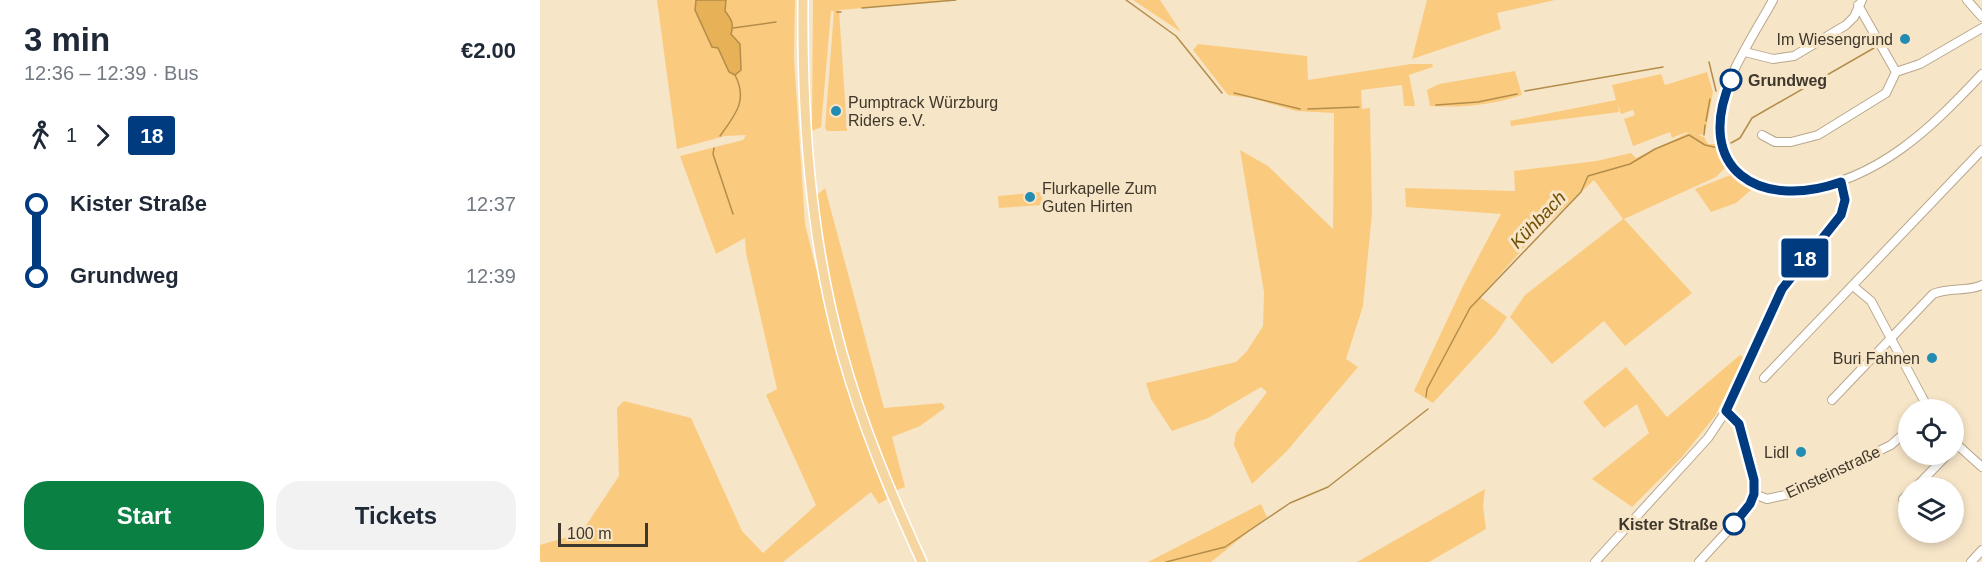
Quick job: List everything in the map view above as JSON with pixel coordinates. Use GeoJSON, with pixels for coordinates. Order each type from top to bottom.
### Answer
{"type":"FeatureCollection","features":[{"type":"Feature","properties":{"kind":"main road"},"geometry":{"type":"LineString","coordinates":[[803,0],[806,119],[819,246],[842,352],[861,414],[899,511],[922,562]]}},
{"type":"Feature","properties":{"kind":"street"},"geometry":{"type":"LineString","coordinates":[[1773,0],[1745,52],[1719,114],[1721,141],[1734,168],[1748,181],[1774,191],[1819,188],[1863,173],[1912,142],[1982,74]]}},
{"type":"Feature","properties":{"kind":"street"},"geometry":{"type":"LineString","coordinates":[[1967,0],[1982,17]]}},
{"type":"Feature","properties":{"kind":"street"},"geometry":{"type":"LineString","coordinates":[[1745,52],[1773,59],[1794,56],[1846,26],[1854,17],[1860,3]]}},
{"type":"Feature","properties":{"kind":"street"},"geometry":{"type":"LineString","coordinates":[[1860,3],[1896,72]]}},
{"type":"Feature","properties":{"kind":"street"},"geometry":{"type":"LineString","coordinates":[[1762,135],[1775,142],[1791,142],[1818,135],[1886,94],[1896,72],[1920,64],[1982,28]]}},
{"type":"Feature","properties":{"kind":"street"},"geometry":{"type":"LineString","coordinates":[[1764,378],[1982,150]]}},
{"type":"Feature","properties":{"kind":"street"},"geometry":{"type":"LineString","coordinates":[[1595,562],[1673,479],[1726,411],[1782,289],[1841,215],[1845,200],[1841,182]]}},
{"type":"Feature","properties":{"kind":"street"},"geometry":{"type":"LineString","coordinates":[[1832,400],[1933,294],[1944,289],[1973,288],[1982,285]]}},
{"type":"Feature","properties":{"kind":"street"},"geometry":{"type":"LineString","coordinates":[[1853,286],[1871,301],[1923,399]]}},
{"type":"Feature","properties":{"kind":"street"},"geometry":{"type":"LineString","coordinates":[[1699,562],[1743,514],[1754,494],[1754,480],[1739,424],[1726,411]]}},
{"type":"Feature","properties":{"kind":"street","name":"Einsteinstraße"},"geometry":{"type":"LineString","coordinates":[[1754,494],[1767,499],[1790,494],[1890,445],[1898,438]]}},
{"type":"Feature","properties":{"kind":"street"},"geometry":{"type":"LineString","coordinates":[[1964,453],[1982,467]]}},
{"type":"Feature","properties":{"kind":"street"},"geometry":{"type":"LineString","coordinates":[[1926,477],[1937,465]]}},
{"type":"Feature","properties":{"kind":"street"},"geometry":{"type":"LineString","coordinates":[[1971,562],[1982,550]]}},
{"type":"Feature","properties":{"kind":"shaded area"},"geometry":{"type":"Polygon","coordinates":[[[657,0],[795,0],[794,58],[805,224],[837,354],[857,419],[887,499],[879,504],[871,492],[783,562],[540,562],[540,545],[581,533],[619,476],[617,408],[624,401],[691,418],[742,531],[763,553],[816,505],[766,395],[777,389],[746,253],[745,238],[716,254],[680,156],[743,140],[746,135],[725,136],[677,149],[657,0]]]}},
{"type":"Feature","properties":{"kind":"shaded area"},"geometry":{"type":"Polygon","coordinates":[[[696,0],[726,0],[725,11],[731,20],[731,34],[740,44],[741,70],[735,75],[729,72],[718,48],[712,47],[695,10],[696,0]]]}},
{"type":"Feature","properties":{"kind":"shaded area"},"geometry":{"type":"Polygon","coordinates":[[[813,0],[957,0],[839,10],[847,131],[827,131],[825,128],[834,11],[831,11],[821,127],[812,131],[813,0]]]}},
{"type":"Feature","properties":{"kind":"shaded area"},"geometry":{"type":"Polygon","coordinates":[[[1133,0],[1160,0],[1181,32],[1133,0]]]}},
{"type":"Feature","properties":{"kind":"shaded area"},"geometry":{"type":"Polygon","coordinates":[[[1427,0],[1555,0],[1497,13],[1501,29],[1412,59],[1427,0]]]}},
{"type":"Feature","properties":{"kind":"shaded area"},"geometry":{"type":"Polygon","coordinates":[[[1198,44],[1307,56],[1308,80],[1411,64],[1432,64],[1433,67],[1409,75],[1415,106],[1404,106],[1402,85],[1361,90],[1362,109],[1370,108],[1372,213],[1363,306],[1346,359],[1358,367],[1286,452],[1252,484],[1234,445],[1236,433],[1267,392],[1261,387],[1208,418],[1172,431],[1151,399],[1146,383],[1236,362],[1247,351],[1263,326],[1264,292],[1240,150],[1268,166],[1333,229],[1334,113],[1296,111],[1251,98],[1228,95],[1193,50],[1198,44]]]}},
{"type":"Feature","properties":{"kind":"shaded area"},"geometry":{"type":"Polygon","coordinates":[[[1515,71],[1522,95],[1477,105],[1430,106],[1427,90],[1439,84],[1515,71]]]}},
{"type":"Feature","properties":{"kind":"shaded area"},"geometry":{"type":"Polygon","coordinates":[[[1707,72],[1713,92],[1705,134],[1698,135],[1704,137],[1708,144],[1718,144],[1725,160],[1725,168],[1716,177],[1624,219],[1692,293],[1625,346],[1604,321],[1552,364],[1510,317],[1525,295],[1623,219],[1594,180],[1537,233],[1480,297],[1507,317],[1495,335],[1433,403],[1414,391],[1463,286],[1501,214],[1406,207],[1405,188],[1515,191],[1514,171],[1596,161],[1631,153],[1636,158],[1689,132],[1672,138],[1670,132],[1633,146],[1624,119],[1635,115],[1633,110],[1621,114],[1618,105],[1619,112],[1511,126],[1510,121],[1616,100],[1612,85],[1661,74],[1665,85],[1707,72]]]}},
{"type":"Feature","properties":{"kind":"shaded area"},"geometry":{"type":"Polygon","coordinates":[[[1733,174],[1752,189],[1736,203],[1711,212],[1695,189],[1733,174]]]}},
{"type":"Feature","properties":{"kind":"shaded area"},"geometry":{"type":"Polygon","coordinates":[[[825,188],[884,408],[942,403],[945,408],[920,426],[892,437],[905,487],[894,491],[856,382],[836,308],[817,195],[825,188]]]}},
{"type":"Feature","properties":{"kind":"shaded area"},"geometry":{"type":"Polygon","coordinates":[[[1042,192],[1043,205],[999,208],[998,196],[1042,192]]]}},
{"type":"Feature","properties":{"kind":"shaded area"},"geometry":{"type":"Polygon","coordinates":[[[1740,355],[1744,358],[1715,416],[1682,457],[1632,507],[1592,479],[1649,433],[1637,404],[1604,428],[1583,402],[1626,367],[1667,417],[1740,355]]]}},
{"type":"Feature","properties":{"kind":"shaded area"},"geometry":{"type":"Polygon","coordinates":[[[1485,489],[1483,506],[1486,529],[1429,562],[1357,562],[1485,489]]]}},
{"type":"Feature","properties":{"kind":"shaded area"},"geometry":{"type":"Polygon","coordinates":[[[1261,504],[1267,517],[1211,562],[1148,562],[1261,504]]]}},
{"type":"Feature","properties":{"kind":"waterway"},"geometry":{"type":"LineString","coordinates":[[862,8],[956,0]]}},
{"type":"Feature","properties":{"kind":"waterway"},"geometry":{"type":"LineString","coordinates":[[1126,0],[1176,36],[1222,93]]}},
{"type":"Feature","properties":{"kind":"waterway"},"geometry":{"type":"LineString","coordinates":[[733,28],[776,22]]}},
{"type":"Feature","properties":{"kind":"waterway","name":"Kühbach"},"geometry":{"type":"LineString","coordinates":[[1731,143],[1740,138],[1752,118],[1874,48]]}},
{"type":"Feature","properties":{"kind":"waterway"},"geometry":{"type":"LineString","coordinates":[[1709,62],[1716,91]]}},
{"type":"Feature","properties":{"kind":"waterway"},"geometry":{"type":"LineString","coordinates":[[1525,91],[1663,67]]}},
{"type":"Feature","properties":{"kind":"waterway"},"geometry":{"type":"LineString","coordinates":[[720,136],[735,114],[740,99],[739,84],[735,75]]}},
{"type":"Feature","properties":{"kind":"waterway"},"geometry":{"type":"LineString","coordinates":[[1234,93],[1300,109]]}},
{"type":"Feature","properties":{"kind":"waterway"},"geometry":{"type":"LineString","coordinates":[[1436,105],[1478,102],[1517,94]]}},
{"type":"Feature","properties":{"kind":"waterway"},"geometry":{"type":"LineString","coordinates":[[1706,121],[1710,99]]}},
{"type":"Feature","properties":{"kind":"waterway"},"geometry":{"type":"LineString","coordinates":[[1308,109],[1359,107]]}},
{"type":"Feature","properties":{"kind":"waterway"},"geometry":{"type":"LineString","coordinates":[[1704,135],[1705,125]]}},
{"type":"Feature","properties":{"kind":"waterway","name":"Kühbach"},"geometry":{"type":"LineString","coordinates":[[1426,397],[1427,389],[1470,308],[1581,192],[1588,176],[1630,164],[1655,149],[1689,135],[1705,145],[1718,148]]}},
{"type":"Feature","properties":{"kind":"waterway"},"geometry":{"type":"LineString","coordinates":[[714,148],[713,154],[733,214]]}},
{"type":"Feature","properties":{"kind":"waterway","name":"Kühbach"},"geometry":{"type":"LineString","coordinates":[[1166,562],[1225,547],[1290,503],[1328,487],[1428,409]]}},
{"type":"Feature","properties":{"kind":"bus line","name":"18"},"geometry":{"type":"LineString","coordinates":[[1731,80],[1719,114],[1719,127],[1726,155],[1734,168],[1759,188],[1774,191],[1793,192],[1841,182],[1845,200],[1841,215],[1782,289],[1726,411],[1737,419],[1754,480],[1754,494],[1750,504],[1734,524]]}},
{"type":"Feature","properties":{"kind":"place","name":"Im Wiesengrund"},"geometry":{"type":"Point","coordinates":[1905,39]}},
{"type":"Feature","properties":{"kind":"place","name":"Grundweg"},"geometry":{"type":"Point","coordinates":[1731,80]}},
{"type":"Feature","properties":{"kind":"place","name":"Pumptrack Würzburg Riders e.V."},"geometry":{"type":"Point","coordinates":[836,111]}},
{"type":"Feature","properties":{"kind":"place","name":"Flurkapelle Zum Guten Hirten"},"geometry":{"type":"Point","coordinates":[1030,197]}},
{"type":"Feature","properties":{"kind":"place","name":"Buri Fahnen"},"geometry":{"type":"Point","coordinates":[1932,358]}},
{"type":"Feature","properties":{"kind":"place","name":"Lidl"},"geometry":{"type":"Point","coordinates":[1801,452]}},
{"type":"Feature","properties":{"kind":"place","name":"Kister Straße"},"geometry":{"type":"Point","coordinates":[1734,524]}}]}
